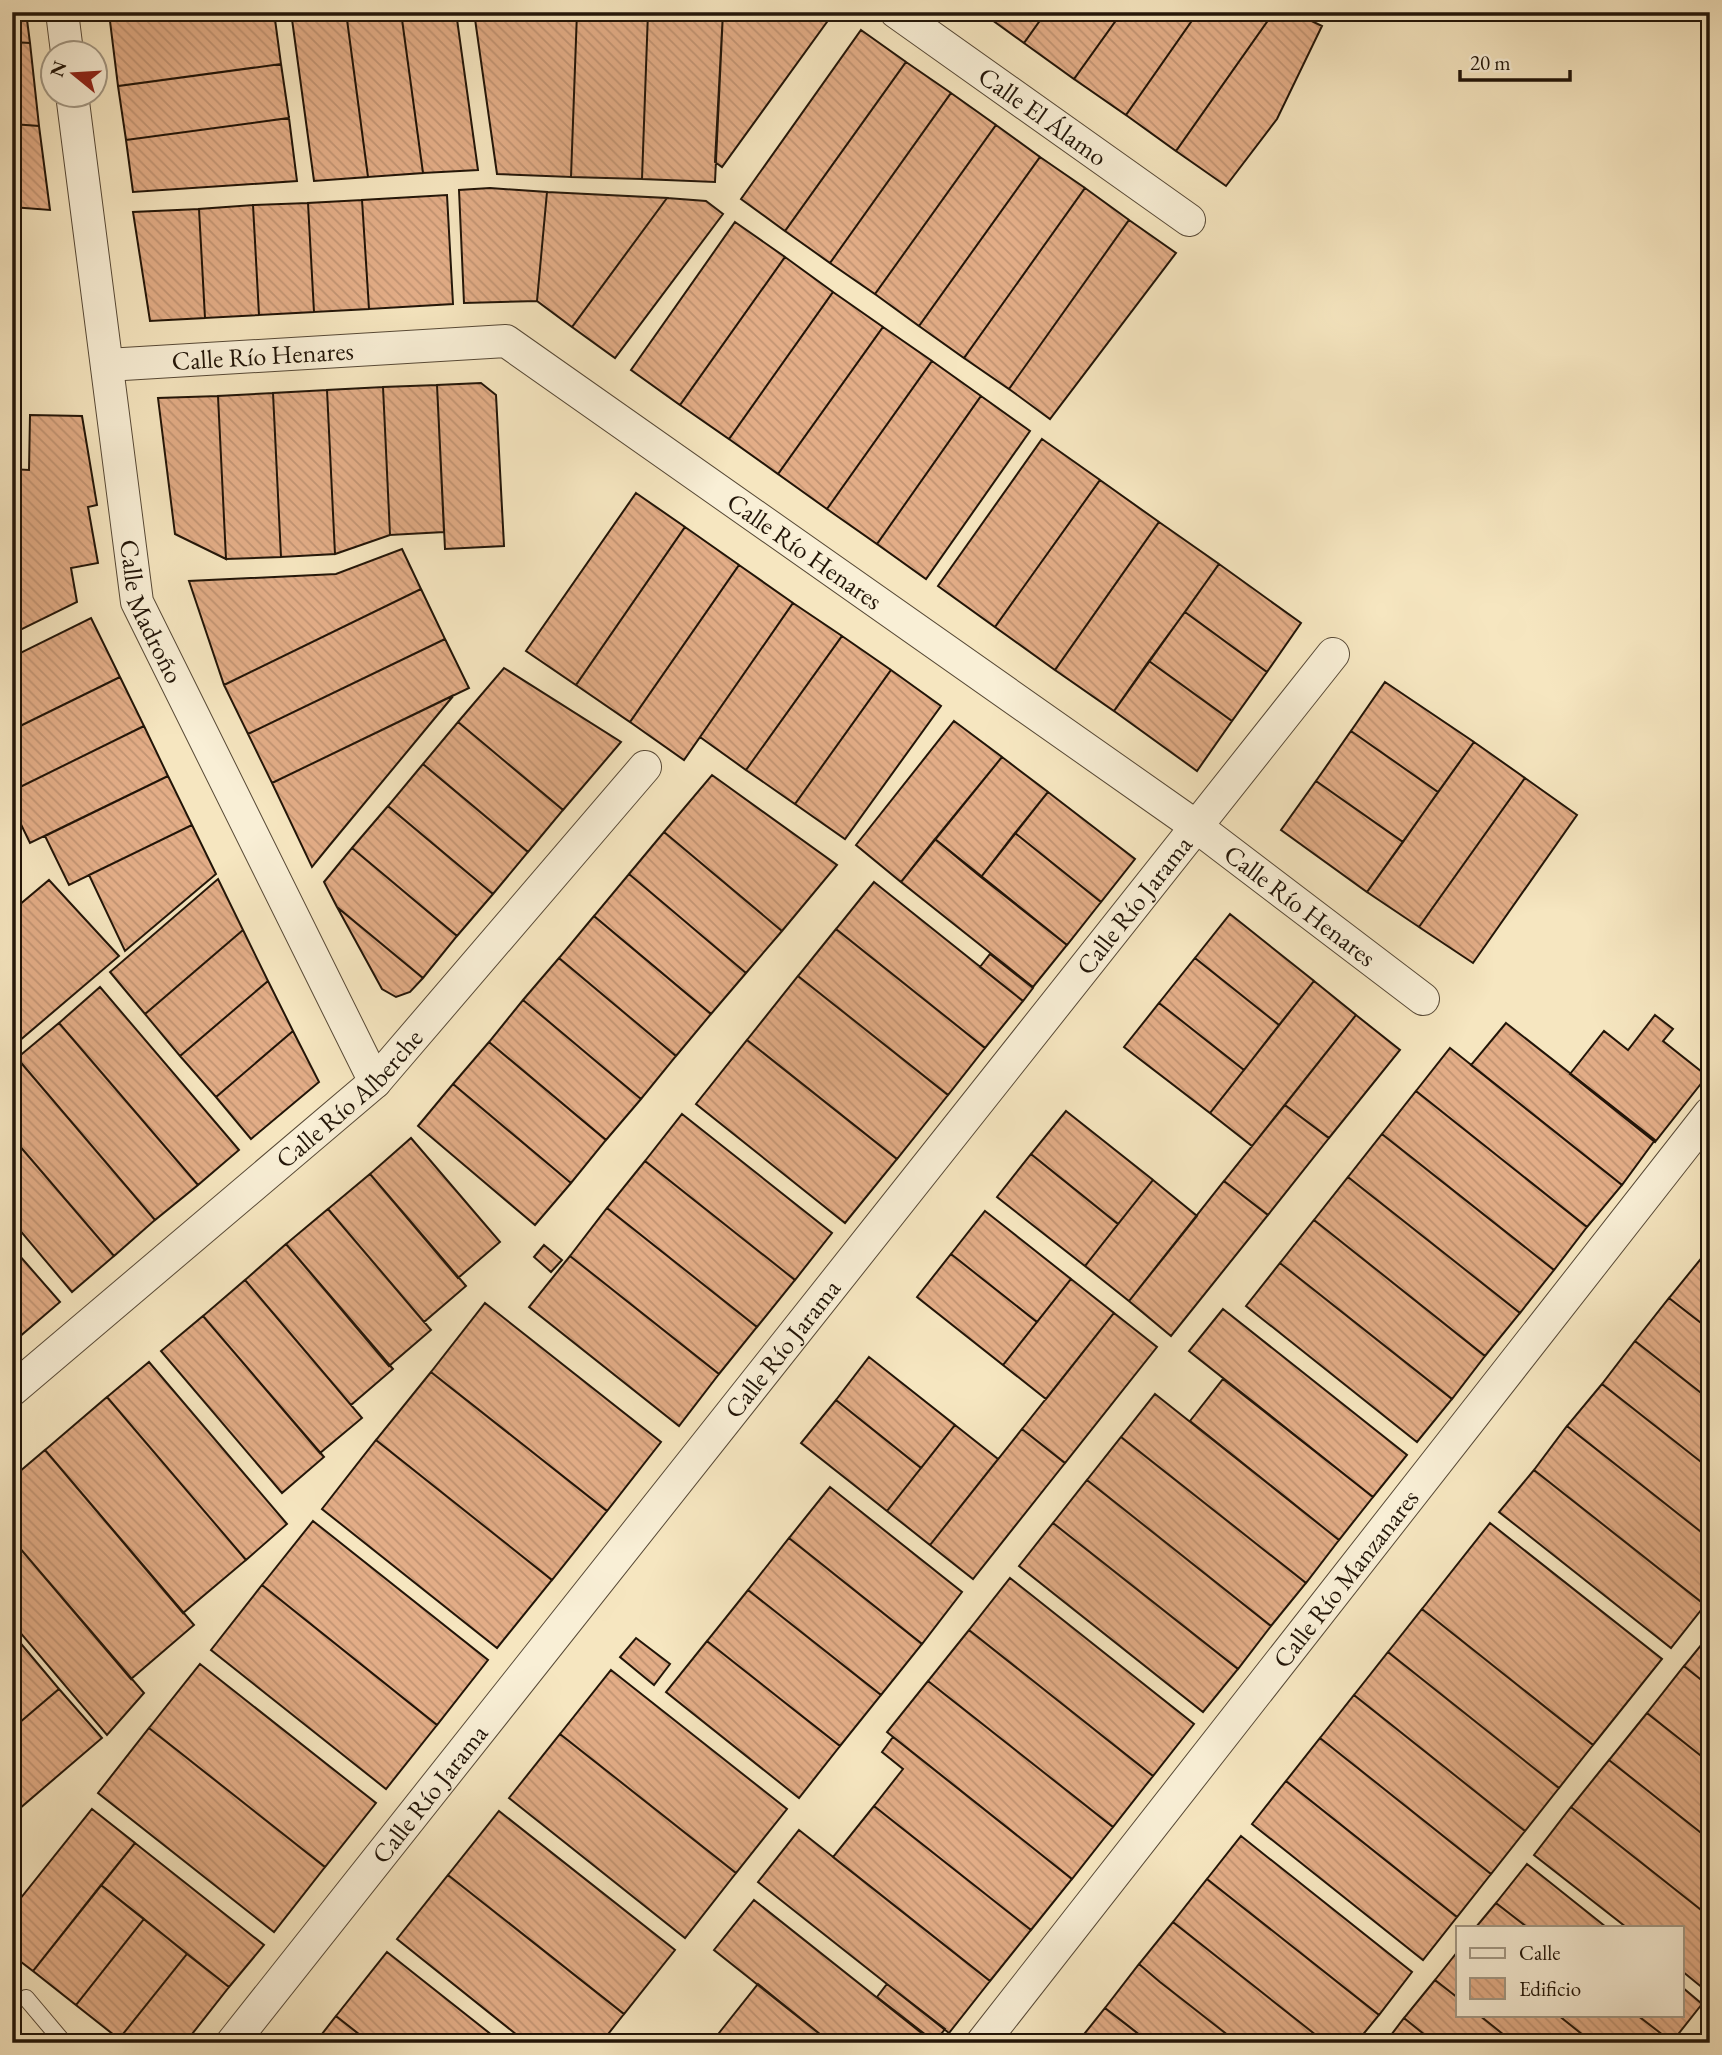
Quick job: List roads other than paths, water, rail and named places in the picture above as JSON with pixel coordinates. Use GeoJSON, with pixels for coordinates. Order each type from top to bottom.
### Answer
{"type":"FeatureCollection","features":[{"type":"Feature","properties":{"kind":"street"},"geometry":{"type":"LineString","coordinates":[[62,12],[65,38]]}},
{"type":"Feature","properties":{"kind":"street","name":"Calle El Álamo"},"geometry":{"type":"LineString","coordinates":[[896,12],[1189,220]]}},
{"type":"Feature","properties":{"kind":"street","name":"Calle Madroño"},"geometry":{"type":"LineString","coordinates":[[74,108],[137,602],[375,1082]]}},
{"type":"Feature","properties":{"kind":"street","name":"Calle Río Henares"},"geometry":{"type":"LineString","coordinates":[[107,365],[506,341],[1197,827],[1423,999]]}},
{"type":"Feature","properties":{"kind":"street","name":"Calle Río Jarama"},"geometry":{"type":"LineString","coordinates":[[232,2043],[1333,654]]}},
{"type":"Feature","properties":{"kind":"street","name":"Calle Río Alberche"},"geometry":{"type":"LineString","coordinates":[[12,1390],[375,1082],[645,767]]}},
{"type":"Feature","properties":{"kind":"street","name":"Calle Río Manzanares"},"geometry":{"type":"LineString","coordinates":[[982,2043],[1710,1113]]}},
{"type":"Feature","properties":{"kind":"lane"},"geometry":{"type":"LineString","coordinates":[[26,1998],[64,2043]]}}]}
